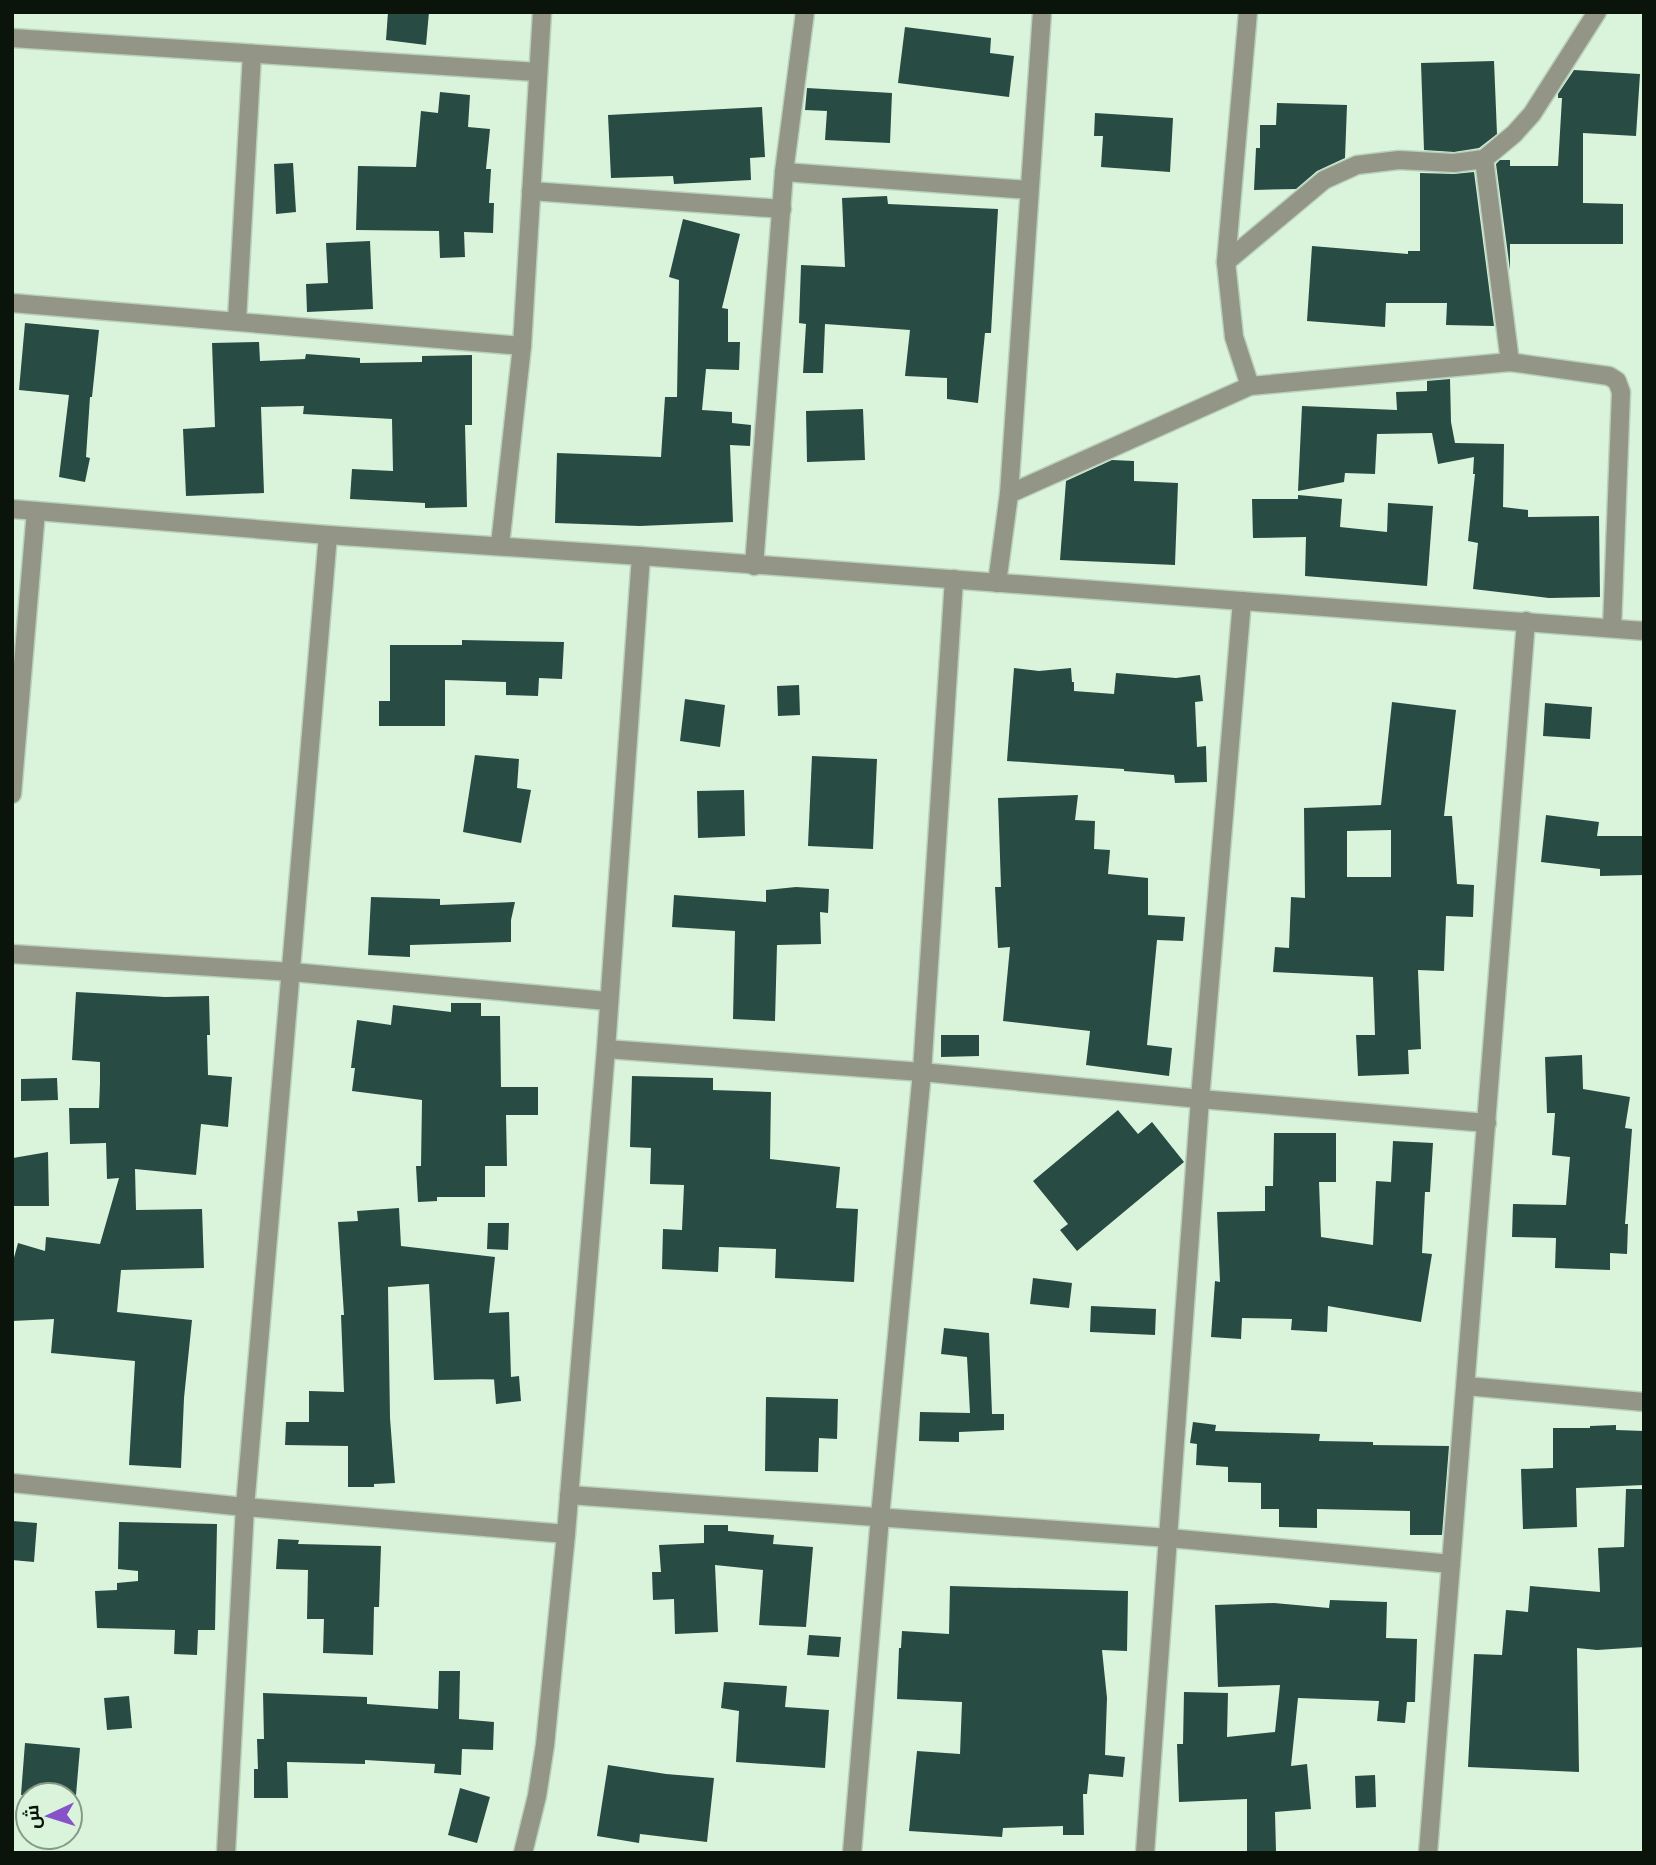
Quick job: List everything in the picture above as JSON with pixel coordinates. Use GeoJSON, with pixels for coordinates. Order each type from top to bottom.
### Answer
{"type":"FeatureCollection","features":[{"type":"Feature","properties":{"kind":"street"},"geometry":{"type":"LineString","coordinates":[[500,545],[522,346],[542,12]]}},
{"type":"Feature","properties":{"kind":"street"},"geometry":{"type":"LineString","coordinates":[[754,566],[784,172],[805,12]]}},
{"type":"Feature","properties":{"kind":"street"},"geometry":{"type":"LineString","coordinates":[[998,583],[1009,495],[1042,12]]}},
{"type":"Feature","properties":{"kind":"street"},"geometry":{"type":"LineString","coordinates":[[1248,12],[1226,262],[1234,337],[1250,386]]}},
{"type":"Feature","properties":{"kind":"street"},"geometry":{"type":"LineString","coordinates":[[1226,262],[1324,180],[1357,164],[1399,160],[1454,163],[1484,159],[1514,134],[1532,114],[1597,12]]}},
{"type":"Feature","properties":{"kind":"street"},"geometry":{"type":"LineString","coordinates":[[12,38],[537,72]]}},
{"type":"Feature","properties":{"kind":"street"},"geometry":{"type":"LineString","coordinates":[[237,320],[252,54]]}},
{"type":"Feature","properties":{"kind":"street"},"geometry":{"type":"LineString","coordinates":[[1484,159],[1510,362]]}},
{"type":"Feature","properties":{"kind":"street"},"geometry":{"type":"LineString","coordinates":[[784,172],[1029,190]]}},
{"type":"Feature","properties":{"kind":"street"},"geometry":{"type":"LineString","coordinates":[[531,191],[782,209]]}},
{"type":"Feature","properties":{"kind":"street"},"geometry":{"type":"LineString","coordinates":[[12,303],[522,346]]}},
{"type":"Feature","properties":{"kind":"street"},"geometry":{"type":"LineString","coordinates":[[1009,495],[1250,386],[1510,362],[1609,376],[1617,381],[1621,391],[1612,628]]}},
{"type":"Feature","properties":{"kind":"street"},"geometry":{"type":"LineString","coordinates":[[12,509],[328,535],[500,545],[1644,631]]}},
{"type":"Feature","properties":{"kind":"street"},"geometry":{"type":"LineString","coordinates":[[12,794],[17,673],[36,511]]}},
{"type":"Feature","properties":{"kind":"street"},"geometry":{"type":"LineString","coordinates":[[226,1853],[245,1507],[328,535]]}},
{"type":"Feature","properties":{"kind":"street"},"geometry":{"type":"LineString","coordinates":[[523,1853],[537,1796],[545,1745],[566,1534],[606,1049],[607,1001],[641,556]]}},
{"type":"Feature","properties":{"kind":"street"},"geometry":{"type":"LineString","coordinates":[[852,1853],[880,1517],[922,1072],[954,579]]}},
{"type":"Feature","properties":{"kind":"street"},"geometry":{"type":"LineString","coordinates":[[1145,1853],[1200,1099],[1242,600]]}},
{"type":"Feature","properties":{"kind":"street"},"geometry":{"type":"LineString","coordinates":[[1428,1853],[1527,621]]}},
{"type":"Feature","properties":{"kind":"street"},"geometry":{"type":"LineString","coordinates":[[12,954],[292,972],[607,1001]]}},
{"type":"Feature","properties":{"kind":"street"},"geometry":{"type":"LineString","coordinates":[[606,1049],[922,1072],[1487,1123]]}},
{"type":"Feature","properties":{"kind":"street"},"geometry":{"type":"LineString","coordinates":[[1466,1386],[1644,1402]]}},
{"type":"Feature","properties":{"kind":"street"},"geometry":{"type":"LineString","coordinates":[[12,1483],[245,1507],[566,1534]]}},
{"type":"Feature","properties":{"kind":"street"},"geometry":{"type":"LineString","coordinates":[[569,1494],[1169,1538],[1451,1564]]}},
{"type":"Feature","properties":{"kind":"building"},"geometry":{"type":"Polygon","coordinates":[[[388,12],[429,12],[426,45],[386,40],[388,12]]]}},
{"type":"Feature","properties":{"kind":"building"},"geometry":{"type":"Polygon","coordinates":[[[905,27],[991,38],[990,53],[1014,56],[1009,97],[898,83],[905,27]]]}},
{"type":"Feature","properties":{"kind":"building"},"geometry":{"type":"Polygon","coordinates":[[[1494,61],[1497,134],[1479,148],[1454,152],[1424,150],[1421,63],[1494,61]]]}},
{"type":"Feature","properties":{"kind":"building"},"geometry":{"type":"Polygon","coordinates":[[[1574,70],[1640,74],[1636,136],[1583,133],[1583,203],[1623,204],[1623,244],[1510,244],[1510,270],[1496,164],[1500,160],[1510,160],[1510,166],[1558,166],[1562,98],[1558,98],[1558,94],[1574,70]]]}},
{"type":"Feature","properties":{"kind":"building"},"geometry":{"type":"Polygon","coordinates":[[[807,88],[892,93],[890,143],[825,140],[827,111],[805,110],[807,88]]]}},
{"type":"Feature","properties":{"kind":"building"},"geometry":{"type":"Polygon","coordinates":[[[440,92],[470,95],[468,127],[490,129],[486,169],[491,169],[489,203],[494,203],[493,233],[464,232],[465,257],[440,258],[439,231],[356,230],[358,166],[416,167],[421,111],[438,113],[440,92]]]}},
{"type":"Feature","properties":{"kind":"building"},"geometry":{"type":"Polygon","coordinates":[[[1277,103],[1347,105],[1345,158],[1317,171],[1296,189],[1254,190],[1256,148],[1260,148],[1260,125],[1276,125],[1277,103]]]}},
{"type":"Feature","properties":{"kind":"building"},"geometry":{"type":"Polygon","coordinates":[[[762,107],[765,157],[750,158],[751,180],[674,184],[673,176],[611,178],[608,115],[762,107]]]}},
{"type":"Feature","properties":{"kind":"building"},"geometry":{"type":"Polygon","coordinates":[[[1095,113],[1173,118],[1170,172],[1101,167],[1103,136],[1094,136],[1095,113]]]}},
{"type":"Feature","properties":{"kind":"building"},"geometry":{"type":"Polygon","coordinates":[[[293,163],[296,212],[276,214],[274,164],[293,163]]]}},
{"type":"Feature","properties":{"kind":"building"},"geometry":{"type":"Polygon","coordinates":[[[1474,172],[1494,326],[1446,325],[1447,303],[1386,303],[1385,327],[1307,321],[1312,246],[1408,254],[1408,251],[1420,251],[1420,173],[1474,172]]]}},
{"type":"Feature","properties":{"kind":"building"},"geometry":{"type":"Polygon","coordinates":[[[887,196],[888,204],[998,209],[991,333],[985,333],[978,403],[947,399],[947,378],[905,376],[910,330],[825,324],[823,373],[803,373],[806,324],[799,323],[801,265],[845,267],[842,198],[887,196]]]}},
{"type":"Feature","properties":{"kind":"building"},"geometry":{"type":"Polygon","coordinates":[[[683,219],[740,234],[722,308],[728,309],[728,342],[740,342],[739,370],[706,369],[702,410],[732,412],[732,423],[751,425],[750,446],[730,445],[733,522],[640,526],[555,523],[557,453],[661,457],[665,397],[677,397],[679,280],[669,277],[683,219]]]}},
{"type":"Feature","properties":{"kind":"building"},"geometry":{"type":"Polygon","coordinates":[[[370,241],[373,309],[307,312],[306,284],[328,283],[326,243],[370,241]]]}},
{"type":"Feature","properties":{"kind":"building"},"geometry":{"type":"Polygon","coordinates":[[[25,323],[99,330],[90,397],[86,457],[90,458],[85,482],[59,477],[69,395],[19,390],[25,323]]]}},
{"type":"Feature","properties":{"kind":"building"},"geometry":{"type":"Polygon","coordinates":[[[259,342],[260,361],[305,359],[306,354],[360,358],[360,363],[422,362],[422,356],[472,355],[472,425],[465,425],[467,507],[425,508],[425,503],[350,499],[352,469],[393,471],[392,419],[303,414],[304,406],[261,407],[264,493],[186,496],[183,429],[215,427],[212,343],[259,342]]]}},
{"type":"Feature","properties":{"kind":"building"},"geometry":{"type":"Polygon","coordinates":[[[1450,379],[1451,422],[1455,443],[1504,444],[1503,507],[1528,510],[1528,517],[1599,516],[1600,597],[1549,598],[1473,589],[1478,543],[1468,541],[1475,474],[1474,457],[1438,464],[1432,433],[1377,434],[1375,474],[1345,473],[1344,482],[1298,491],[1302,406],[1397,410],[1396,392],[1427,391],[1427,381],[1450,379]]]}},
{"type":"Feature","properties":{"kind":"building"},"geometry":{"type":"Polygon","coordinates":[[[863,409],[865,460],[807,462],[806,411],[863,409]]]}},
{"type":"Feature","properties":{"kind":"building"},"geometry":{"type":"Polygon","coordinates":[[[1112,460],[1134,461],[1134,481],[1178,483],[1175,565],[1060,560],[1066,481],[1112,460]]]}},
{"type":"Feature","properties":{"kind":"building"},"geometry":{"type":"Polygon","coordinates":[[[1298,495],[1342,499],[1340,527],[1387,532],[1388,503],[1433,506],[1427,586],[1305,576],[1306,537],[1253,538],[1252,499],[1298,499],[1298,495]]]}},
{"type":"Feature","properties":{"kind":"building"},"geometry":{"type":"Polygon","coordinates":[[[462,640],[564,642],[562,679],[539,678],[538,696],[506,695],[506,682],[445,680],[445,726],[379,726],[379,701],[390,701],[390,645],[462,645],[462,640]]]}},
{"type":"Feature","properties":{"kind":"building"},"geometry":{"type":"Polygon","coordinates":[[[1014,668],[1039,671],[1071,668],[1074,691],[1114,694],[1116,673],[1176,678],[1200,675],[1203,701],[1195,702],[1197,747],[1206,746],[1207,782],[1175,783],[1174,775],[1007,761],[1014,668]]]}},
{"type":"Feature","properties":{"kind":"building"},"geometry":{"type":"Polygon","coordinates":[[[799,685],[800,715],[778,716],[777,686],[799,685]]]}},
{"type":"Feature","properties":{"kind":"building"},"geometry":{"type":"Polygon","coordinates":[[[685,699],[725,705],[720,747],[680,741],[685,699]]]}},
{"type":"Feature","properties":{"kind":"building"},"geometry":{"type":"Polygon","coordinates":[[[1392,702],[1456,710],[1444,816],[1452,816],[1457,884],[1474,885],[1473,917],[1446,916],[1444,971],[1418,970],[1421,1049],[1408,1050],[1409,1074],[1358,1076],[1356,1035],[1375,1035],[1373,977],[1273,972],[1275,947],[1289,948],[1291,897],[1305,898],[1304,808],[1381,805],[1392,702]],[[1391,830],[1347,831],[1347,877],[1391,877],[1391,830]]]}},
{"type":"Feature","properties":{"kind":"building"},"geometry":{"type":"Polygon","coordinates":[[[1545,703],[1592,707],[1590,739],[1543,736],[1545,703]]]}},
{"type":"Feature","properties":{"kind":"building"},"geometry":{"type":"Polygon","coordinates":[[[475,755],[519,759],[517,788],[531,790],[521,843],[463,832],[475,755]]]}},
{"type":"Feature","properties":{"kind":"building"},"geometry":{"type":"Polygon","coordinates":[[[812,756],[877,759],[873,849],[808,846],[812,756]]]}},
{"type":"Feature","properties":{"kind":"building"},"geometry":{"type":"Polygon","coordinates":[[[744,790],[745,836],[698,838],[697,791],[744,790]]]}},
{"type":"Feature","properties":{"kind":"building"},"geometry":{"type":"Polygon","coordinates":[[[1078,795],[1075,820],[1095,821],[1094,849],[1110,850],[1108,874],[1148,878],[1148,915],[1185,917],[1183,941],[1157,940],[1147,1045],[1172,1048],[1169,1076],[1086,1065],[1090,1031],[1003,1021],[1010,947],[998,948],[995,887],[1001,887],[998,798],[1078,795]]]}},
{"type":"Feature","properties":{"kind":"building"},"geometry":{"type":"Polygon","coordinates":[[[1546,815],[1599,822],[1597,836],[1644,836],[1644,875],[1600,876],[1600,869],[1541,862],[1546,815]]]}},
{"type":"Feature","properties":{"kind":"building"},"geometry":{"type":"Polygon","coordinates":[[[796,887],[829,889],[828,913],[820,912],[821,944],[777,945],[775,1021],[733,1019],[735,931],[672,927],[674,895],[766,902],[766,890],[796,887]]]}},
{"type":"Feature","properties":{"kind":"building"},"geometry":{"type":"Polygon","coordinates":[[[371,897],[440,899],[440,905],[515,902],[511,920],[511,942],[410,945],[410,957],[368,955],[371,897]]]}},
{"type":"Feature","properties":{"kind":"building"},"geometry":{"type":"Polygon","coordinates":[[[76,992],[165,997],[209,996],[208,1075],[232,1077],[228,1127],[201,1124],[196,1175],[135,1169],[136,1210],[202,1209],[204,1268],[121,1270],[117,1312],[192,1320],[184,1398],[181,1468],[129,1465],[135,1361],[51,1353],[54,1319],[12,1321],[12,1265],[18,1243],[45,1251],[46,1237],[100,1244],[119,1178],[107,1179],[106,1143],[70,1144],[69,1108],[99,1108],[100,1083],[100,1062],[72,1060],[76,992]]]}},
{"type":"Feature","properties":{"kind":"building"},"geometry":{"type":"Polygon","coordinates":[[[451,1003],[481,1003],[481,1016],[500,1016],[501,1087],[538,1087],[538,1115],[506,1115],[507,1166],[485,1166],[485,1197],[437,1197],[437,1201],[418,1202],[416,1166],[421,1166],[422,1100],[352,1091],[355,1068],[351,1068],[357,1020],[391,1025],[393,1005],[451,1012],[451,1003]]]}},
{"type":"Feature","properties":{"kind":"building"},"geometry":{"type":"Polygon","coordinates":[[[941,1035],[979,1035],[979,1056],[941,1057],[941,1035]]]}},
{"type":"Feature","properties":{"kind":"building"},"geometry":{"type":"Polygon","coordinates":[[[1582,1055],[1583,1089],[1630,1097],[1625,1128],[1632,1129],[1625,1224],[1628,1224],[1627,1254],[1610,1253],[1610,1270],[1555,1268],[1556,1238],[1512,1237],[1513,1204],[1566,1205],[1570,1157],[1552,1155],[1555,1113],[1547,1113],[1545,1057],[1582,1055]]]}},
{"type":"Feature","properties":{"kind":"building"},"geometry":{"type":"Polygon","coordinates":[[[632,1076],[713,1078],[713,1090],[771,1092],[770,1159],[840,1167],[836,1208],[858,1209],[854,1282],[775,1278],[776,1249],[719,1247],[718,1272],[662,1269],[663,1229],[682,1230],[684,1185],[650,1184],[651,1148],[630,1147],[632,1076]]]}},
{"type":"Feature","properties":{"kind":"building"},"geometry":{"type":"Polygon","coordinates":[[[57,1078],[58,1100],[21,1101],[21,1079],[57,1078]]]}},
{"type":"Feature","properties":{"kind":"building"},"geometry":{"type":"Polygon","coordinates":[[[1118,1110],[1138,1134],[1152,1122],[1184,1162],[1077,1251],[1060,1230],[1068,1224],[1033,1181],[1118,1110]]]}},
{"type":"Feature","properties":{"kind":"building"},"geometry":{"type":"Polygon","coordinates":[[[1274,1133],[1336,1133],[1336,1182],[1319,1182],[1321,1237],[1373,1245],[1376,1181],[1391,1182],[1393,1141],[1433,1143],[1430,1192],[1425,1192],[1422,1253],[1432,1254],[1421,1322],[1328,1306],[1327,1332],[1291,1330],[1292,1319],[1242,1318],[1241,1339],[1211,1337],[1215,1281],[1220,1282],[1217,1212],[1265,1211],[1265,1186],[1273,1186],[1274,1133]]]}},
{"type":"Feature","properties":{"kind":"building"},"geometry":{"type":"Polygon","coordinates":[[[48,1152],[49,1206],[14,1206],[13,1158],[48,1152]]]}},
{"type":"Feature","properties":{"kind":"building"},"geometry":{"type":"Polygon","coordinates":[[[399,1208],[401,1246],[495,1257],[489,1313],[509,1312],[511,1377],[519,1376],[521,1401],[496,1404],[494,1379],[434,1380],[429,1284],[388,1287],[390,1418],[395,1483],[374,1484],[374,1487],[348,1487],[348,1446],[285,1445],[286,1422],[309,1422],[309,1391],[344,1392],[341,1315],[344,1315],[338,1222],[358,1221],[357,1211],[399,1208]]]}},
{"type":"Feature","properties":{"kind":"building"},"geometry":{"type":"Polygon","coordinates":[[[488,1223],[509,1223],[508,1250],[487,1249],[488,1223]]]}},
{"type":"Feature","properties":{"kind":"building"},"geometry":{"type":"Polygon","coordinates":[[[1033,1278],[1072,1283],[1069,1308],[1030,1304],[1033,1278]]]}},
{"type":"Feature","properties":{"kind":"building"},"geometry":{"type":"Polygon","coordinates":[[[1091,1306],[1156,1309],[1155,1335],[1090,1332],[1091,1306]]]}},
{"type":"Feature","properties":{"kind":"building"},"geometry":{"type":"Polygon","coordinates":[[[944,1328],[989,1333],[992,1414],[1004,1414],[1004,1430],[959,1432],[959,1442],[919,1441],[920,1412],[970,1413],[967,1357],[941,1354],[944,1328]]]}},
{"type":"Feature","properties":{"kind":"building"},"geometry":{"type":"Polygon","coordinates":[[[766,1397],[838,1399],[837,1439],[819,1438],[818,1472],[765,1471],[766,1397]]]}},
{"type":"Feature","properties":{"kind":"building"},"geometry":{"type":"Polygon","coordinates":[[[1193,1422],[1216,1425],[1215,1431],[1320,1434],[1319,1441],[1449,1446],[1442,1535],[1410,1535],[1410,1511],[1317,1509],[1317,1528],[1279,1527],[1279,1509],[1261,1509],[1261,1483],[1228,1482],[1228,1467],[1196,1465],[1197,1444],[1190,1443],[1193,1422]]]}},
{"type":"Feature","properties":{"kind":"building"},"geometry":{"type":"Polygon","coordinates":[[[1616,1425],[1616,1430],[1644,1431],[1644,1485],[1576,1488],[1577,1527],[1523,1529],[1521,1469],[1553,1468],[1553,1428],[1616,1425]]]}},
{"type":"Feature","properties":{"kind":"building"},"geometry":{"type":"Polygon","coordinates":[[[1626,1489],[1644,1489],[1644,1647],[1597,1650],[1577,1648],[1579,1772],[1468,1767],[1474,1654],[1502,1655],[1506,1610],[1528,1612],[1530,1586],[1600,1592],[1598,1548],[1624,1547],[1626,1489]]]}},
{"type":"Feature","properties":{"kind":"building"},"geometry":{"type":"Polygon","coordinates":[[[12,1521],[37,1523],[34,1562],[12,1560],[12,1521]]]}},
{"type":"Feature","properties":{"kind":"building"},"geometry":{"type":"Polygon","coordinates":[[[119,1522],[217,1524],[215,1630],[198,1630],[197,1655],[174,1654],[175,1630],[97,1628],[95,1591],[117,1590],[117,1583],[138,1581],[138,1571],[118,1569],[119,1522]]]}},
{"type":"Feature","properties":{"kind":"building"},"geometry":{"type":"Polygon","coordinates":[[[704,1525],[728,1525],[728,1531],[774,1535],[773,1544],[813,1547],[806,1627],[759,1625],[763,1570],[715,1565],[718,1632],[675,1634],[674,1599],[653,1600],[652,1572],[661,1572],[659,1545],[704,1543],[704,1525]]]}},
{"type":"Feature","properties":{"kind":"building"},"geometry":{"type":"Polygon","coordinates":[[[278,1539],[299,1540],[298,1544],[381,1546],[379,1607],[374,1607],[373,1655],[323,1653],[324,1619],[307,1619],[308,1570],[276,1569],[278,1539]]]}},
{"type":"Feature","properties":{"kind":"building"},"geometry":{"type":"Polygon","coordinates":[[[950,1586],[1128,1591],[1127,1651],[1102,1650],[1107,1698],[1105,1755],[1125,1757],[1123,1777],[1089,1774],[1087,1794],[1083,1794],[1084,1835],[1063,1835],[1063,1826],[1003,1828],[1002,1837],[909,1831],[917,1751],[960,1754],[962,1702],[897,1699],[899,1648],[902,1631],[949,1634],[950,1586]]]}},
{"type":"Feature","properties":{"kind":"building"},"geometry":{"type":"Polygon","coordinates":[[[1330,1600],[1387,1602],[1386,1638],[1417,1639],[1415,1702],[1407,1702],[1405,1723],[1377,1721],[1379,1701],[1298,1698],[1291,1766],[1307,1764],[1311,1809],[1275,1812],[1276,1852],[1247,1853],[1247,1799],[1179,1802],[1177,1744],[1183,1744],[1184,1692],[1228,1693],[1227,1737],[1275,1732],[1280,1685],[1218,1687],[1215,1605],[1274,1603],[1329,1608],[1330,1600]]]}},
{"type":"Feature","properties":{"kind":"building"},"geometry":{"type":"Polygon","coordinates":[[[809,1635],[841,1637],[839,1657],[807,1655],[809,1635]]]}},
{"type":"Feature","properties":{"kind":"building"},"geometry":{"type":"Polygon","coordinates":[[[439,1671],[460,1671],[459,1719],[494,1722],[493,1750],[462,1749],[461,1775],[434,1773],[435,1764],[365,1760],[365,1764],[287,1762],[288,1798],[254,1798],[254,1769],[258,1769],[257,1739],[264,1739],[263,1693],[367,1697],[367,1704],[438,1709],[439,1671]]]}},
{"type":"Feature","properties":{"kind":"building"},"geometry":{"type":"Polygon","coordinates":[[[724,1682],[787,1686],[785,1707],[829,1710],[825,1768],[736,1762],[739,1711],[721,1708],[724,1682]]]}},
{"type":"Feature","properties":{"kind":"building"},"geometry":{"type":"Polygon","coordinates":[[[129,1696],[132,1728],[107,1730],[104,1698],[129,1696]]]}},
{"type":"Feature","properties":{"kind":"building"},"geometry":{"type":"Polygon","coordinates":[[[25,1743],[80,1748],[77,1781],[22,1781],[25,1743]]]}},
{"type":"Feature","properties":{"kind":"building"},"geometry":{"type":"Polygon","coordinates":[[[608,1765],[714,1778],[707,1842],[640,1834],[639,1843],[597,1836],[608,1765]]]}},
{"type":"Feature","properties":{"kind":"building"},"geometry":{"type":"Polygon","coordinates":[[[1375,1775],[1376,1807],[1356,1808],[1355,1776],[1375,1775]]]}},
{"type":"Feature","properties":{"kind":"building"},"geometry":{"type":"Polygon","coordinates":[[[460,1788],[490,1797],[477,1843],[448,1835],[460,1788]]]}}]}
